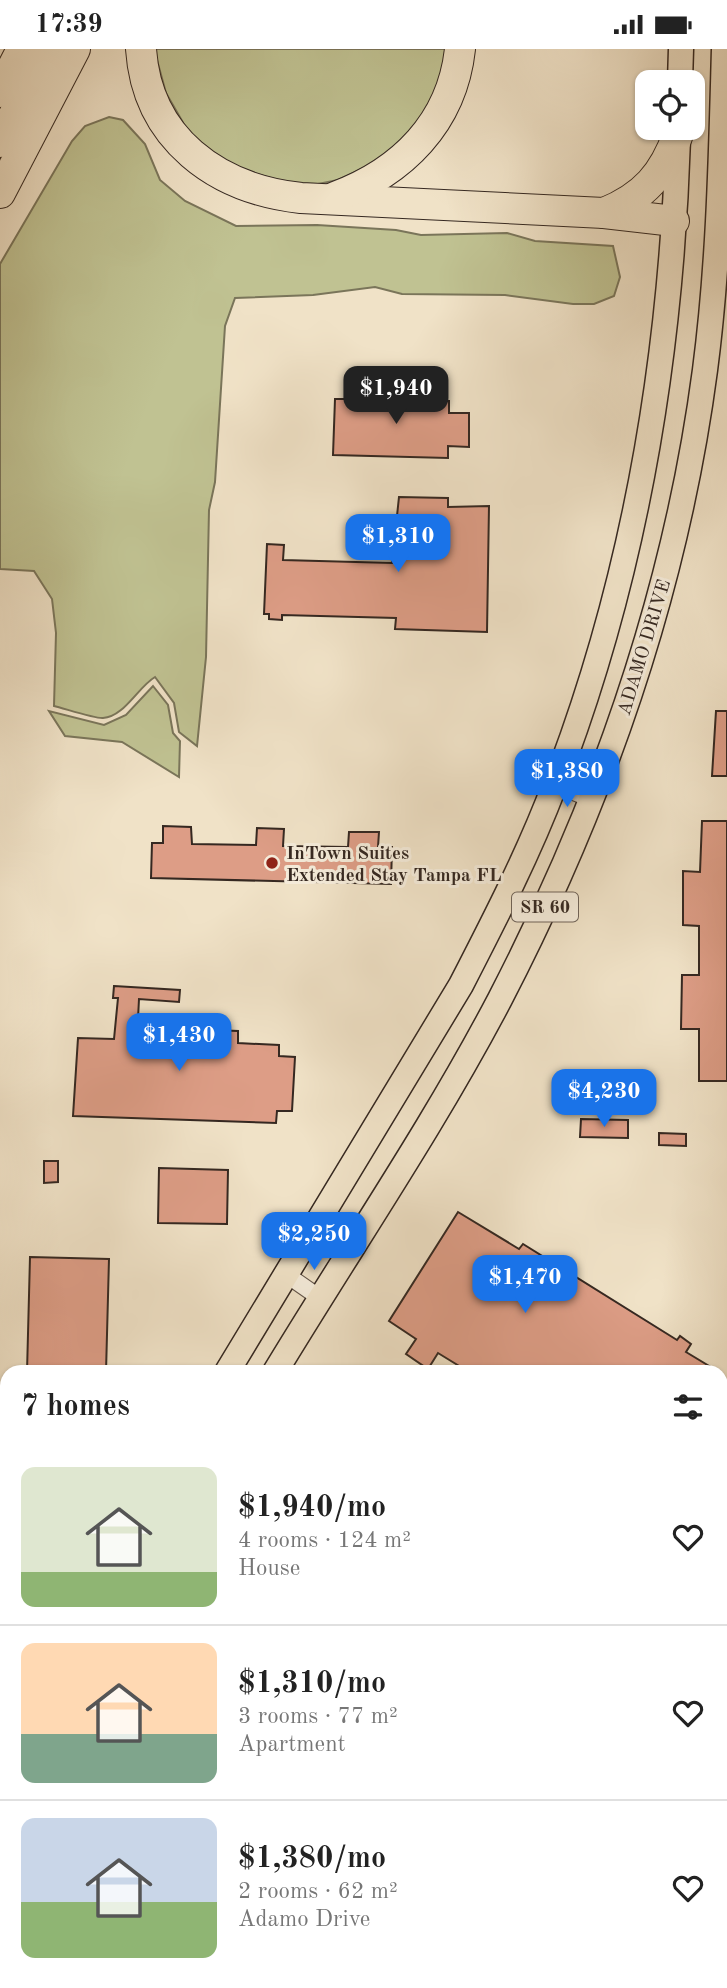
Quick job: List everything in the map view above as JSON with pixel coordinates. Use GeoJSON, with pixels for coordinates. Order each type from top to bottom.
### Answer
{"type":"FeatureCollection","features":[{"type":"Feature","properties":{"kind":"highway"},"geometry":{"type":"LineString","coordinates":[[0,92],[22,49]]}},
{"type":"Feature","properties":{"kind":"highway"},"geometry":{"type":"LineString","coordinates":[[0,142],[48,49]]}},
{"type":"Feature","properties":{"kind":"highway"},"geometry":{"type":"LineString","coordinates":[[0,193],[75,49]]}},
{"type":"Feature","properties":{"kind":"highway"},"geometry":{"type":"LineString","coordinates":[[141,49],[145,75],[162,118],[188,151],[203,164],[254,190],[286,196],[604,213],[674,221]]}},
{"type":"Feature","properties":{"kind":"highway"},"geometry":{"type":"LineString","coordinates":[[331,198],[381,176],[421,142],[449,98],[460,49]]}},
{"type":"Feature","properties":{"kind":"highway"},"geometry":{"type":"LineString","coordinates":[[604,213],[645,192],[662,171],[674,140]]}},
{"type":"Feature","properties":{"kind":"main road"},"geometry":{"type":"LineString","coordinates":[[680,70],[681,49]]}},
{"type":"Feature","properties":{"kind":"main road","name":"ADAMO DRIVE"},"geometry":{"type":"LineString","coordinates":[[279,1365],[499,1001],[542,913],[592,799],[662,588],[693,443],[713,298],[724,49]]}},
{"type":"Feature","properties":{"kind":"main road","name":"ADAMO DRIVE"},"geometry":{"type":"LineString","coordinates":[[231,1365],[461,985],[495,919],[555,785],[595,669],[638,507],[662,365],[678,140]]}},
{"type":"Feature","properties":{"kind":"street"},"geometry":{"type":"LineString","coordinates":[[555,785],[592,799]]}},
{"type":"Feature","properties":{"kind":"street"},"geometry":{"type":"LineString","coordinates":[[287,1276],[320,1298]]}},
{"type":"Feature","properties":{"kind":"green space"},"geometry":{"type":"Polygon","coordinates":[[[154,49],[449,49],[432,106],[387,157],[338,180],[318,184],[287,183],[230,166],[189,133],[166,93],[154,49]]]}},
{"type":"Feature","properties":{"kind":"green space"},"geometry":{"type":"Polygon","coordinates":[[[109,117],[123,120],[145,144],[160,180],[185,201],[236,226],[317,225],[396,230],[421,235],[507,233],[535,241],[613,246],[620,277],[614,296],[594,304],[573,304],[505,295],[402,294],[375,287],[313,295],[235,298],[225,326],[215,482],[209,510],[206,657],[197,746],[179,732],[174,703],[155,677],[118,713],[111,716],[99,718],[54,706],[56,633],[52,599],[34,571],[0,569],[0,264],[72,141],[85,126],[109,117]]]}},
{"type":"Feature","properties":{"kind":"green space"},"geometry":{"type":"Polygon","coordinates":[[[153,686],[168,705],[173,733],[180,741],[179,777],[122,742],[65,736],[49,711],[104,725],[126,715],[153,686]]]}},
{"type":"Feature","properties":{"kind":"building"},"geometry":{"type":"Polygon","coordinates":[[[345,388],[397,389],[397,400],[449,401],[449,413],[469,413],[469,447],[448,446],[448,458],[333,455],[335,399],[345,399],[345,388]]]}},
{"type":"Feature","properties":{"kind":"building"},"geometry":{"type":"Polygon","coordinates":[[[399,497],[448,498],[448,507],[489,506],[487,632],[395,629],[396,618],[282,615],[282,620],[269,619],[269,614],[264,614],[267,544],[284,545],[283,560],[392,563],[399,497]]]}},
{"type":"Feature","properties":{"kind":"building"},"geometry":{"type":"Polygon","coordinates":[[[716,711],[727,711],[727,776],[712,776],[716,711]]]}},
{"type":"Feature","properties":{"kind":"building"},"geometry":{"type":"Polygon","coordinates":[[[702,821],[727,821],[727,1081],[699,1081],[699,1029],[681,1029],[682,975],[699,975],[699,926],[683,925],[683,871],[700,872],[702,821]]]}},
{"type":"Feature","properties":{"kind":"building","name":"InTown Suites Extended Stay Tampa FL"},"geometry":{"type":"Polygon","coordinates":[[[163,826],[191,827],[192,844],[256,845],[257,828],[284,829],[283,846],[348,847],[349,832],[379,832],[378,847],[392,847],[391,884],[151,878],[152,843],[163,843],[163,826]]]}},
{"type":"Feature","properties":{"kind":"building"},"geometry":{"type":"Polygon","coordinates":[[[114,986],[180,990],[179,1002],[139,999],[137,1039],[213,1042],[213,1030],[238,1031],[238,1043],[279,1045],[279,1056],[295,1057],[292,1111],[277,1111],[276,1123],[73,1116],[78,1038],[114,1039],[118,998],[113,998],[114,986]]]}},
{"type":"Feature","properties":{"kind":"building"},"geometry":{"type":"Polygon","coordinates":[[[581,1119],[628,1120],[628,1138],[580,1137],[581,1119]]]}},
{"type":"Feature","properties":{"kind":"building"},"geometry":{"type":"Polygon","coordinates":[[[659,1133],[686,1134],[686,1146],[659,1145],[659,1133]]]}},
{"type":"Feature","properties":{"kind":"building"},"geometry":{"type":"Polygon","coordinates":[[[44,1161],[58,1161],[58,1182],[44,1183],[44,1161]]]}},
{"type":"Feature","properties":{"kind":"building"},"geometry":{"type":"Polygon","coordinates":[[[159,1168],[228,1170],[227,1224],[158,1223],[159,1168]]]}},
{"type":"Feature","properties":{"kind":"building"},"geometry":{"type":"Polygon","coordinates":[[[458,1212],[519,1249],[523,1244],[677,1340],[680,1336],[691,1344],[686,1352],[707,1365],[458,1365],[438,1353],[430,1365],[422,1365],[406,1354],[416,1339],[389,1321],[458,1212]]]}},
{"type":"Feature","properties":{"kind":"building"},"geometry":{"type":"Polygon","coordinates":[[[30,1257],[109,1259],[106,1365],[27,1365],[30,1257]]]}},
{"type":"Feature","properties":{"kind":"place","name":"InTown Suites Extended Stay Tampa FL"},"geometry":{"type":"Point","coordinates":[272,863]}}]}
